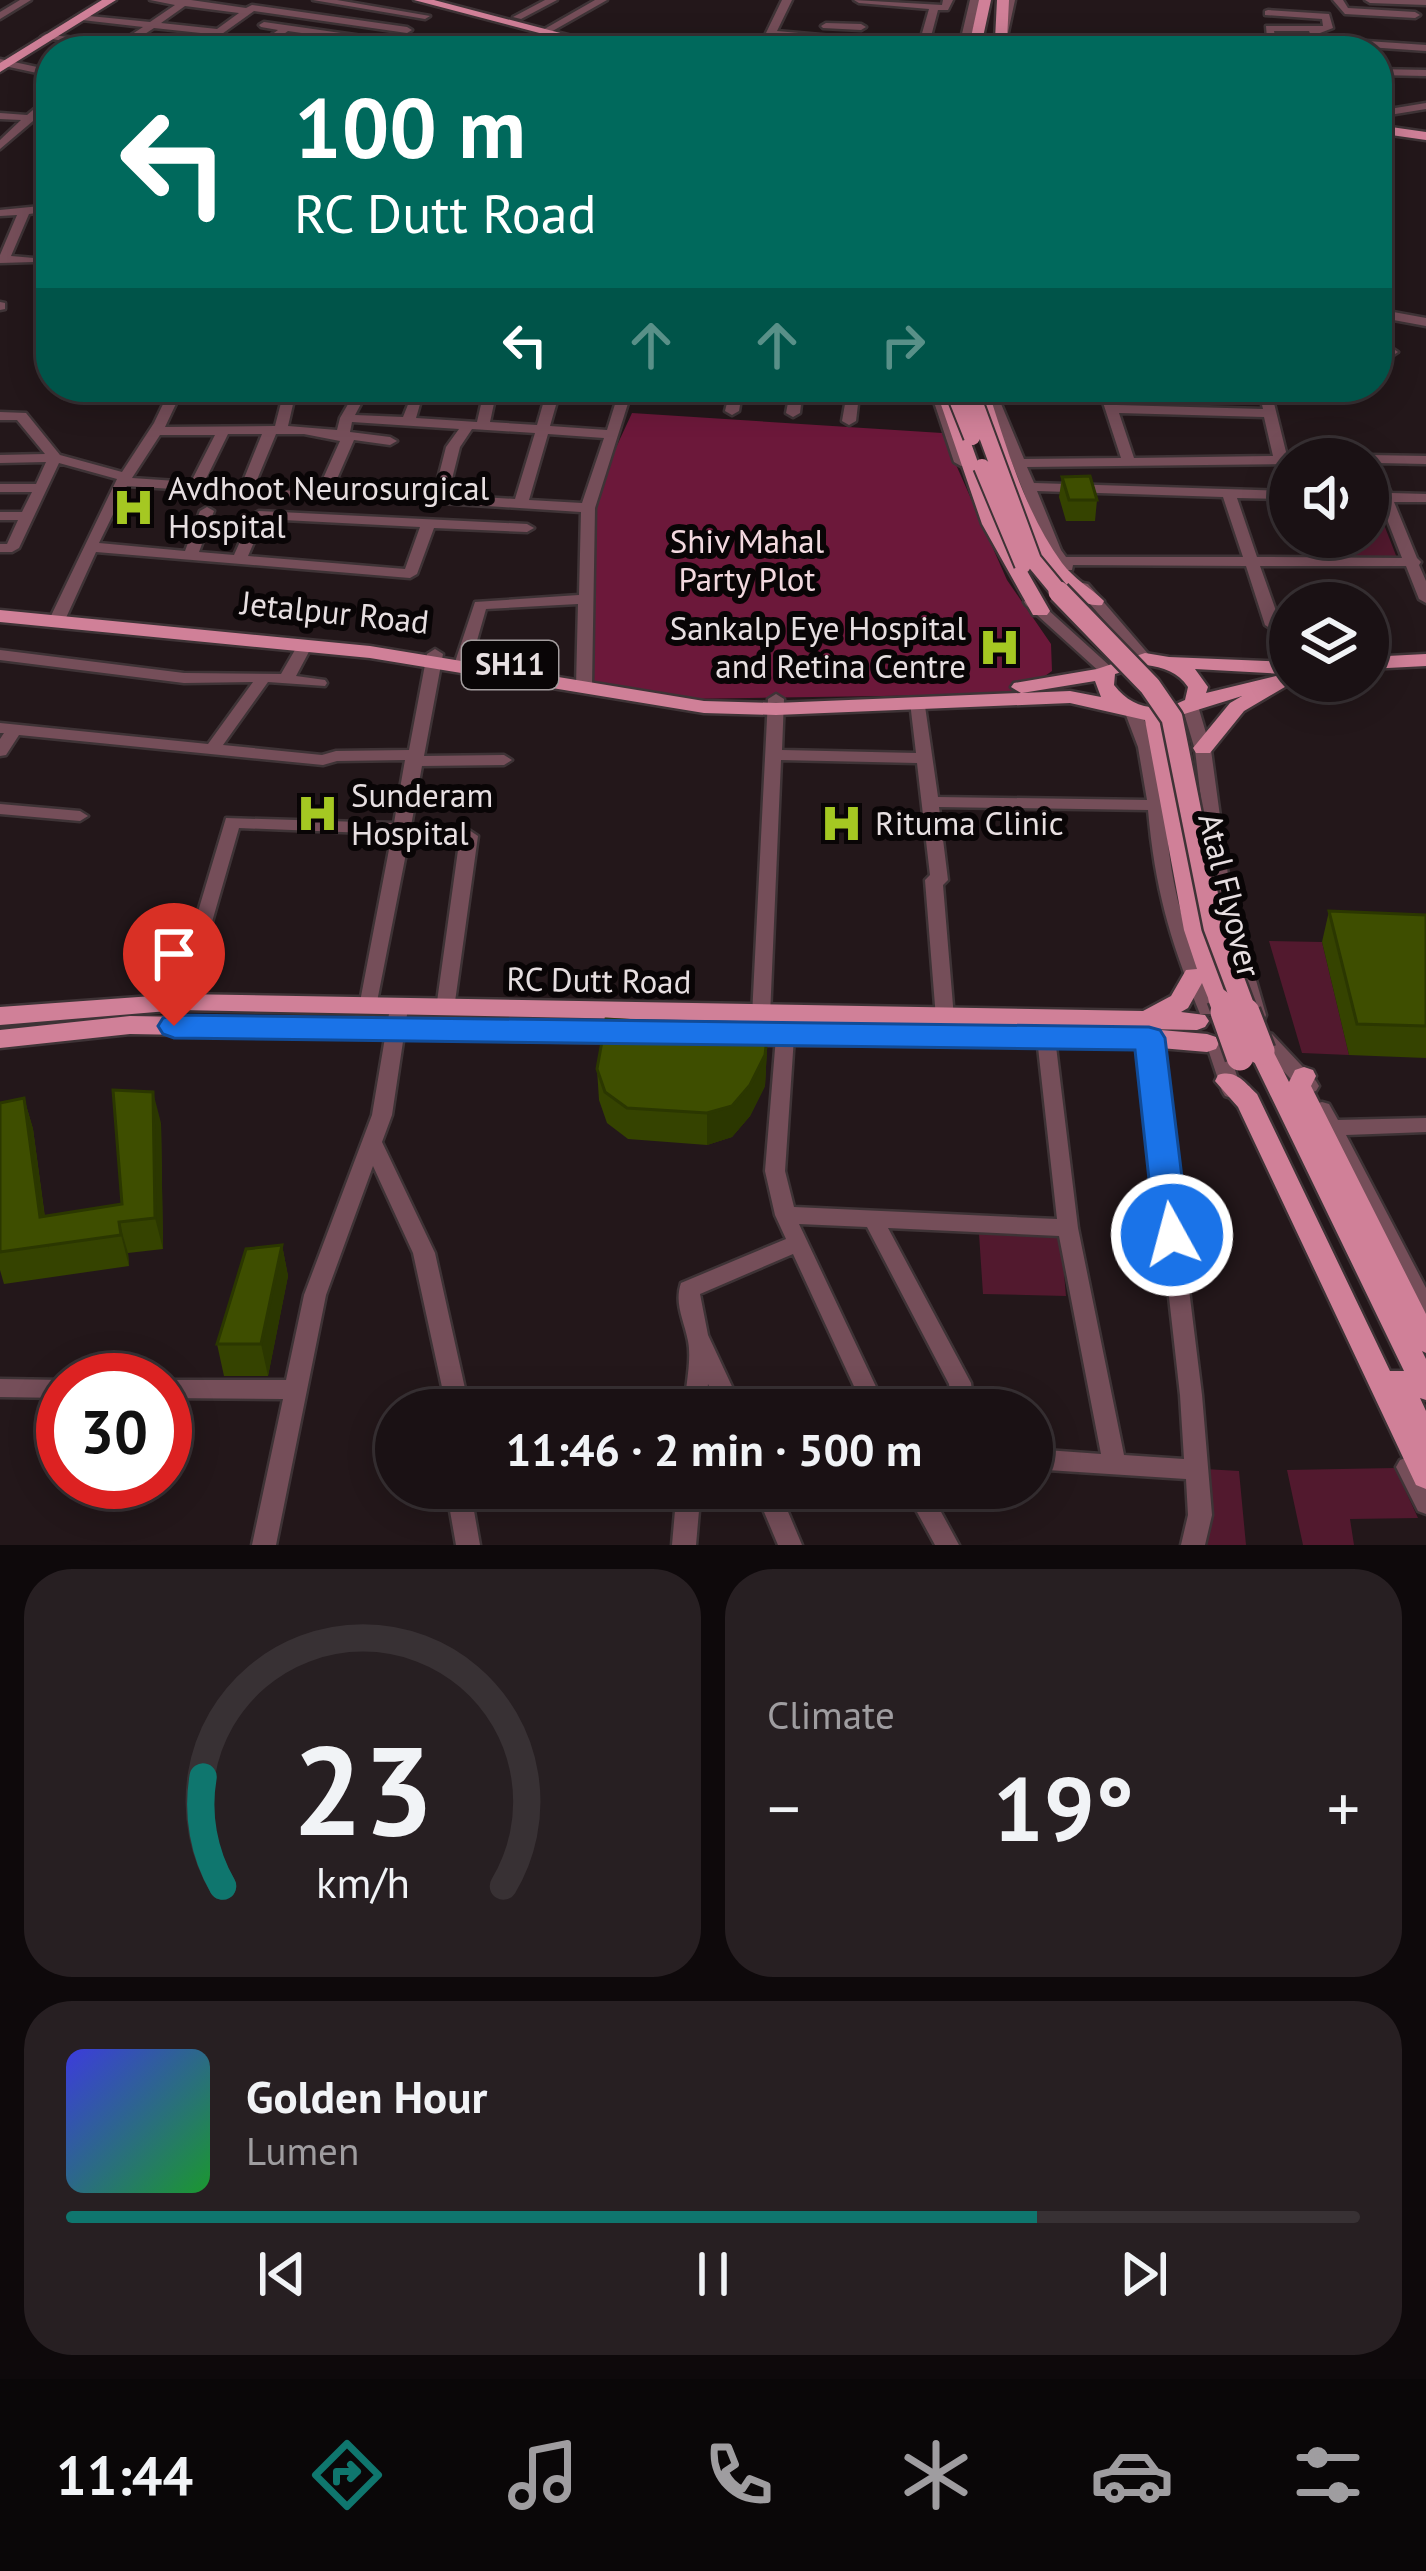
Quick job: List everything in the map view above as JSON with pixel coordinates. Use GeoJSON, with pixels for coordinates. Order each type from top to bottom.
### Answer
{"type":"FeatureCollection","features":[{"type":"Feature","properties":{"kind":"main road"},"geometry":{"type":"LineString","coordinates":[[41,36],[95,0]]}},
{"type":"Feature","properties":{"kind":"main road"},"geometry":{"type":"LineString","coordinates":[[48,36],[110,0]]}},
{"type":"Feature","properties":{"kind":"main road"},"geometry":{"type":"LineString","coordinates":[[420,0],[518,17],[573,36]]}},
{"type":"Feature","properties":{"kind":"main road"},"geometry":{"type":"LineString","coordinates":[[977,36],[985,0]]}},
{"type":"Feature","properties":{"kind":"main road"},"geometry":{"type":"LineString","coordinates":[[1000,36],[1003,0]]}},
{"type":"Feature","properties":{"kind":"main road"},"geometry":{"type":"LineString","coordinates":[[990,36],[1003,0]]}},
{"type":"Feature","properties":{"kind":"main road"},"geometry":{"type":"LineString","coordinates":[[443,2],[579,36]]}},
{"type":"Feature","properties":{"kind":"main road"},"geometry":{"type":"LineString","coordinates":[[1,63],[36,40]]}},
{"type":"Feature","properties":{"kind":"main road"},"geometry":{"type":"LineString","coordinates":[[1,63],[36,43]]}},
{"type":"Feature","properties":{"kind":"main road"},"geometry":{"type":"LineString","coordinates":[[1392,134],[1426,138]]}},
{"type":"Feature","properties":{"kind":"main road"},"geometry":{"type":"LineString","coordinates":[[945,402],[991,524],[1036,603]]}},
{"type":"Feature","properties":{"kind":"main road","name":"Atal Flyover"},"geometry":{"type":"LineString","coordinates":[[958,402],[1019,559],[1053,606],[1136,691],[1155,720],[1220,1046],[1426,1440]]}},
{"type":"Feature","properties":{"kind":"main road","name":"Atal Flyover"},"geometry":{"type":"LineString","coordinates":[[975,402],[1033,560],[1073,609],[1150,686],[1172,718],[1214,927],[1228,968],[1271,1075],[1426,1388]]}},
{"type":"Feature","properties":{"kind":"main road"},"geometry":{"type":"LineString","coordinates":[[989,402],[1041,545],[1075,594],[1095,602]]}},
{"type":"Feature","properties":{"kind":"main road","name":"Jetalpur Road"},"geometry":{"type":"LineString","coordinates":[[0,612],[434,657],[585,681],[684,705],[918,702],[1020,693]]}},
{"type":"Feature","properties":{"kind":"main road","name":"Jetalpur Road"},"geometry":{"type":"LineString","coordinates":[[59,616],[434,657]]}},
{"type":"Feature","properties":{"kind":"main road"},"geometry":{"type":"LineString","coordinates":[[1153,660],[1194,679],[1198,687],[1192,704]]}},
{"type":"Feature","properties":{"kind":"main road","name":"SH11"},"geometry":{"type":"LineString","coordinates":[[1020,693],[1153,660],[1269,672]]}},
{"type":"Feature","properties":{"kind":"main road"},"geometry":{"type":"LineString","coordinates":[[1389,665],[1426,660]]}},
{"type":"Feature","properties":{"kind":"main road"},"geometry":{"type":"LineString","coordinates":[[1389,669],[1426,670]]}},
{"type":"Feature","properties":{"kind":"main road"},"geometry":{"type":"LineString","coordinates":[[1105,672],[1107,693],[1128,709]]}},
{"type":"Feature","properties":{"kind":"main road","name":"SH11"},"geometry":{"type":"LineString","coordinates":[[1020,693],[1171,714],[1269,679]]}},
{"type":"Feature","properties":{"kind":"main road"},"geometry":{"type":"LineString","coordinates":[[1203,748],[1237,707],[1269,687]]}},
{"type":"Feature","properties":{"kind":"main road","name":"Jetalpur Road"},"geometry":{"type":"LineString","coordinates":[[776,704],[1020,693]]}},
{"type":"Feature","properties":{"kind":"main road"},"geometry":{"type":"LineString","coordinates":[[1148,1029],[1180,1002],[1194,976]]}},
{"type":"Feature","properties":{"kind":"main road","name":"RC Dutt Road"},"geometry":{"type":"LineString","coordinates":[[0,1016],[180,1002],[368,1006],[397,1019],[445,1010],[945,1018],[1148,1029],[1220,1046]]}},
{"type":"Feature","properties":{"kind":"main road"},"geometry":{"type":"LineString","coordinates":[[1220,1046],[1246,1053],[1261,1027],[1226,1004],[1220,1046],[1426,1476]]}},
{"type":"Feature","properties":{"kind":"main road","name":"RC Dutt Road"},"geometry":{"type":"LineString","coordinates":[[0,1039],[130,1025],[397,1019],[785,1037],[1046,1038],[1148,1029]]}},
{"type":"Feature","properties":{"kind":"main road"},"geometry":{"type":"LineString","coordinates":[[1303,1084],[1426,1341]]}},
{"type":"Feature","properties":{"kind":"street"},"geometry":{"type":"LineString","coordinates":[[0,16],[26,0]]}},
{"type":"Feature","properties":{"kind":"street"},"geometry":{"type":"LineString","coordinates":[[155,0],[407,29]]}},
{"type":"Feature","properties":{"kind":"street"},"geometry":{"type":"LineString","coordinates":[[213,36],[262,0]]}},
{"type":"Feature","properties":{"kind":"street"},"geometry":{"type":"LineString","coordinates":[[318,0],[425,16]]}},
{"type":"Feature","properties":{"kind":"street"},"geometry":{"type":"LineString","coordinates":[[386,10],[400,0]]}},
{"type":"Feature","properties":{"kind":"street"},"geometry":{"type":"LineString","coordinates":[[518,17],[552,0]]}},
{"type":"Feature","properties":{"kind":"street"},"geometry":{"type":"LineString","coordinates":[[550,29],[602,0]]}},
{"type":"Feature","properties":{"kind":"street"},"geometry":{"type":"LineString","coordinates":[[788,0],[771,32],[817,31]]}},
{"type":"Feature","properties":{"kind":"street"},"geometry":{"type":"LineString","coordinates":[[859,0],[945,8],[948,0]]}},
{"type":"Feature","properties":{"kind":"street"},"geometry":{"type":"LineString","coordinates":[[967,36],[975,0]]}},
{"type":"Feature","properties":{"kind":"street"},"geometry":{"type":"LineString","coordinates":[[1338,0],[1346,11],[1416,9],[1426,2]]}},
{"type":"Feature","properties":{"kind":"street"},"geometry":{"type":"LineString","coordinates":[[1370,0],[1416,9]]}},
{"type":"Feature","properties":{"kind":"street"},"geometry":{"type":"LineString","coordinates":[[135,36],[185,2]]}},
{"type":"Feature","properties":{"kind":"street"},"geometry":{"type":"LineString","coordinates":[[398,36],[443,2]]}},
{"type":"Feature","properties":{"kind":"street"},"geometry":{"type":"LineString","coordinates":[[926,36],[934,7]]}},
{"type":"Feature","properties":{"kind":"street"},"geometry":{"type":"LineString","coordinates":[[1268,13],[1327,17],[1323,36]]}},
{"type":"Feature","properties":{"kind":"street"},"geometry":{"type":"LineString","coordinates":[[82,16],[218,32]]}},
{"type":"Feature","properties":{"kind":"street"},"geometry":{"type":"LineString","coordinates":[[776,22],[839,36]]}},
{"type":"Feature","properties":{"kind":"street"},"geometry":{"type":"LineString","coordinates":[[1348,36],[1350,22]]}},
{"type":"Feature","properties":{"kind":"street"},"geometry":{"type":"LineString","coordinates":[[1382,36],[1384,23]]}},
{"type":"Feature","properties":{"kind":"street"},"geometry":{"type":"LineString","coordinates":[[264,25],[340,36]]}},
{"type":"Feature","properties":{"kind":"street"},"geometry":{"type":"LineString","coordinates":[[1270,36],[1273,26],[1304,36]]}},
{"type":"Feature","properties":{"kind":"street"},"geometry":{"type":"LineString","coordinates":[[276,36],[287,28]]}},
{"type":"Feature","properties":{"kind":"street"},"geometry":{"type":"LineString","coordinates":[[314,36],[318,33]]}},
{"type":"Feature","properties":{"kind":"street"},"geometry":{"type":"LineString","coordinates":[[1415,64],[1420,48]]}},
{"type":"Feature","properties":{"kind":"street"},"geometry":{"type":"LineString","coordinates":[[1,63],[36,70]]}},
{"type":"Feature","properties":{"kind":"street"},"geometry":{"type":"LineString","coordinates":[[1392,69],[1426,73]]}},
{"type":"Feature","properties":{"kind":"street"},"geometry":{"type":"LineString","coordinates":[[1392,108],[1426,104]]}},
{"type":"Feature","properties":{"kind":"street"},"geometry":{"type":"LineString","coordinates":[[0,146],[36,112]]}},
{"type":"Feature","properties":{"kind":"street"},"geometry":{"type":"LineString","coordinates":[[0,118],[36,120]]}},
{"type":"Feature","properties":{"kind":"street"},"geometry":{"type":"LineString","coordinates":[[0,213],[36,209]]}},
{"type":"Feature","properties":{"kind":"street"},"geometry":{"type":"LineString","coordinates":[[2,259],[36,212]]}},
{"type":"Feature","properties":{"kind":"street"},"geometry":{"type":"LineString","coordinates":[[2,259],[30,260]]}},
{"type":"Feature","properties":{"kind":"street"},"geometry":{"type":"LineString","coordinates":[[1392,312],[1426,318]]}},
{"type":"Feature","properties":{"kind":"street"},"geometry":{"type":"LineString","coordinates":[[59,616],[124,479],[169,402]]}},
{"type":"Feature","properties":{"kind":"street"},"geometry":{"type":"LineString","coordinates":[[246,491],[286,402]]}},
{"type":"Feature","properties":{"kind":"street"},"geometry":{"type":"LineString","coordinates":[[356,402],[324,492],[588,508]]}},
{"type":"Feature","properties":{"kind":"street"},"geometry":{"type":"LineString","coordinates":[[408,422],[415,402]]}},
{"type":"Feature","properties":{"kind":"street"},"geometry":{"type":"LineString","coordinates":[[440,499],[453,447],[476,426],[485,402]]}},
{"type":"Feature","properties":{"kind":"street"},"geometry":{"type":"LineString","coordinates":[[521,502],[551,402]]}},
{"type":"Feature","properties":{"kind":"street"},"geometry":{"type":"LineString","coordinates":[[585,681],[588,508],[623,402]]}},
{"type":"Feature","properties":{"kind":"street"},"geometry":{"type":"LineString","coordinates":[[732,411],[734,402]]}},
{"type":"Feature","properties":{"kind":"street"},"geometry":{"type":"LineString","coordinates":[[793,413],[795,402]]}},
{"type":"Feature","properties":{"kind":"street"},"geometry":{"type":"LineString","coordinates":[[849,421],[852,402]]}},
{"type":"Feature","properties":{"kind":"street"},"geometry":{"type":"LineString","coordinates":[[991,402],[1062,561],[1153,660]]}},
{"type":"Feature","properties":{"kind":"street"},"geometry":{"type":"LineString","coordinates":[[1109,402],[1129,463]]}},
{"type":"Feature","properties":{"kind":"street"},"geometry":{"type":"LineString","coordinates":[[1267,402],[1278,438]]}},
{"type":"Feature","properties":{"kind":"street"},"geometry":{"type":"LineString","coordinates":[[1111,410],[1270,413]]}},
{"type":"Feature","properties":{"kind":"street"},"geometry":{"type":"LineString","coordinates":[[0,416],[21,416],[55,458]]}},
{"type":"Feature","properties":{"kind":"street"},"geometry":{"type":"LineString","coordinates":[[347,418],[612,434]]}},
{"type":"Feature","properties":{"kind":"street"},"geometry":{"type":"LineString","coordinates":[[195,487],[224,429]]}},
{"type":"Feature","properties":{"kind":"street"},"geometry":{"type":"LineString","coordinates":[[155,431],[276,429],[390,441]]}},
{"type":"Feature","properties":{"kind":"street"},"geometry":{"type":"LineString","coordinates":[[0,548],[12,548],[55,458]]}},
{"type":"Feature","properties":{"kind":"street"},"geometry":{"type":"LineString","coordinates":[[0,459],[55,458],[124,479],[288,494]]}},
{"type":"Feature","properties":{"kind":"street"},"geometry":{"type":"LineString","coordinates":[[1389,459],[1426,460]]}},
{"type":"Feature","properties":{"kind":"street"},"geometry":{"type":"LineString","coordinates":[[1020,463],[1269,460]]}},
{"type":"Feature","properties":{"kind":"street"},"geometry":{"type":"LineString","coordinates":[[1030,487],[1269,495]]}},
{"type":"Feature","properties":{"kind":"street"},"geometry":{"type":"LineString","coordinates":[[0,488],[41,488]]}},
{"type":"Feature","properties":{"kind":"street"},"geometry":{"type":"LineString","coordinates":[[1228,494],[1269,613]]}},
{"type":"Feature","properties":{"kind":"street"},"geometry":{"type":"LineString","coordinates":[[1389,497],[1426,498]]}},
{"type":"Feature","properties":{"kind":"street"},"geometry":{"type":"LineString","coordinates":[[1389,503],[1418,565],[1426,599]]}},
{"type":"Feature","properties":{"kind":"street"},"geometry":{"type":"LineString","coordinates":[[190,555],[208,511]]}},
{"type":"Feature","properties":{"kind":"street"},"geometry":{"type":"LineString","coordinates":[[239,560],[260,514],[527,528]]}},
{"type":"Feature","properties":{"kind":"street"},"geometry":{"type":"LineString","coordinates":[[0,517],[28,516]]}},
{"type":"Feature","properties":{"kind":"street"},"geometry":{"type":"LineString","coordinates":[[91,547],[410,574],[429,523]]}},
{"type":"Feature","properties":{"kind":"street"},"geometry":{"type":"LineString","coordinates":[[1062,561],[1418,565]]}},
{"type":"Feature","properties":{"kind":"street"},"geometry":{"type":"LineString","coordinates":[[463,661],[480,605],[585,598]]}},
{"type":"Feature","properties":{"kind":"street"},"geometry":{"type":"LineString","coordinates":[[1036,603],[1105,672]]}},
{"type":"Feature","properties":{"kind":"street"},"geometry":{"type":"LineString","coordinates":[[286,680],[304,646]]}},
{"type":"Feature","properties":{"kind":"street"},"geometry":{"type":"LineString","coordinates":[[0,655],[184,679],[264,677],[320,683]]}},
{"type":"Feature","properties":{"kind":"street"},"geometry":{"type":"LineString","coordinates":[[368,1006],[434,657]]}},
{"type":"Feature","properties":{"kind":"street"},"geometry":{"type":"LineString","coordinates":[[212,749],[264,677]]}},
{"type":"Feature","properties":{"kind":"street"},"geometry":{"type":"LineString","coordinates":[[918,702],[937,880],[945,1018]]}},
{"type":"Feature","properties":{"kind":"street"},"geometry":{"type":"LineString","coordinates":[[761,1016],[776,704]]}},
{"type":"Feature","properties":{"kind":"street"},"geometry":{"type":"LineString","coordinates":[[1192,704],[1203,748],[1221,890],[1261,1027],[1332,1128],[1426,1309]]}},
{"type":"Feature","properties":{"kind":"street"},"geometry":{"type":"LineString","coordinates":[[1128,709],[1145,735],[1172,921],[1220,1046],[1426,1504]]}},
{"type":"Feature","properties":{"kind":"street"},"geometry":{"type":"LineString","coordinates":[[0,752],[7,729],[323,760],[336,756],[505,760]]}},
{"type":"Feature","properties":{"kind":"street"},"geometry":{"type":"LineString","coordinates":[[776,755],[925,758]]}},
{"type":"Feature","properties":{"kind":"street"},"geometry":{"type":"LineString","coordinates":[[930,802],[1152,805]]}},
{"type":"Feature","properties":{"kind":"street"},"geometry":{"type":"LineString","coordinates":[[0,809],[80,816]]}},
{"type":"Feature","properties":{"kind":"street"},"geometry":{"type":"LineString","coordinates":[[180,1002],[232,822],[404,829]]}},
{"type":"Feature","properties":{"kind":"street"},"geometry":{"type":"LineString","coordinates":[[445,1010],[469,836]]}},
{"type":"Feature","properties":{"kind":"street"},"geometry":{"type":"LineString","coordinates":[[264,1545],[324,1262],[373,1144],[397,1019]]}},
{"type":"Feature","properties":{"kind":"street"},"geometry":{"type":"LineString","coordinates":[[1148,1029],[1197,1470],[1200,1516],[1193,1545]]}},
{"type":"Feature","properties":{"kind":"street"},"geometry":{"type":"LineString","coordinates":[[785,1037],[775,1171],[785,1215],[866,1389]]}},
{"type":"Feature","properties":{"kind":"street"},"geometry":{"type":"LineString","coordinates":[[1046,1038],[1068,1228],[1115,1465]]}},
{"type":"Feature","properties":{"kind":"street"},"geometry":{"type":"LineString","coordinates":[[1332,1128],[1426,1126]]}},
{"type":"Feature","properties":{"kind":"street"},"geometry":{"type":"LineString","coordinates":[[373,1144],[424,1253],[454,1389]]}},
{"type":"Feature","properties":{"kind":"street"},"geometry":{"type":"LineString","coordinates":[[785,1215],[1068,1228]]}},
{"type":"Feature","properties":{"kind":"street"},"geometry":{"type":"LineString","coordinates":[[873,1219],[961,1389]]}},
{"type":"Feature","properties":{"kind":"street"},"geometry":{"type":"LineString","coordinates":[[723,1389],[688,1302],[689,1289],[798,1243]]}},
{"type":"Feature","properties":{"kind":"street"},"geometry":{"type":"LineString","coordinates":[[696,1389],[700,1337]]}},
{"type":"Feature","properties":{"kind":"street"},"geometry":{"type":"LineString","coordinates":[[0,1388],[36,1389]]}},
{"type":"Feature","properties":{"kind":"street"},"geometry":{"type":"LineString","coordinates":[[192,1389],[296,1390]]}},
{"type":"Feature","properties":{"kind":"street"},"geometry":{"type":"LineString","coordinates":[[1053,1461],[1197,1470]]}},
{"type":"Feature","properties":{"kind":"street"},"geometry":{"type":"LineString","coordinates":[[462,1509],[468,1545]]}},
{"type":"Feature","properties":{"kind":"street"},"geometry":{"type":"LineString","coordinates":[[684,1545],[687,1509]]}},
{"type":"Feature","properties":{"kind":"street"},"geometry":{"type":"LineString","coordinates":[[775,1509],[790,1545]]}},
{"type":"Feature","properties":{"kind":"street"},"geometry":{"type":"LineString","coordinates":[[927,1509],[947,1545]]}},
{"type":"Feature","properties":{"kind":"shaded area"},"geometry":{"type":"Polygon","coordinates":[[[1269,941],[1322,942],[1349,1055],[1302,1053],[1269,941]]]}},
{"type":"Feature","properties":{"kind":"shaded area"},"geometry":{"type":"Polygon","coordinates":[[[979,1234],[1061,1238],[1066,1296],[983,1294],[979,1234]]]}},
{"type":"Feature","properties":{"kind":"shaded area"},"geometry":{"type":"Polygon","coordinates":[[[1395,1468],[1418,1518],[1350,1519],[1354,1545],[1303,1545],[1287,1470],[1395,1468]]]}},
{"type":"Feature","properties":{"kind":"shaded area"},"geometry":{"type":"Polygon","coordinates":[[[1205,1469],[1239,1471],[1246,1545],[1200,1545],[1205,1469]]]}},
{"type":"Feature","properties":{"kind":"green space","name":"Shiv Mahal Party Plot"},"geometry":{"type":"Polygon","coordinates":[[[632,413],[942,433],[1007,580],[1051,644],[1052,671],[1019,694],[685,699],[582,680],[588,508],[632,413]]]}},
{"type":"Feature","properties":{"kind":"building"},"geometry":{"type":"Polygon","coordinates":[[[1090,476],[1097,500],[1069,500],[1062,477],[1090,476]]]}},
{"type":"Feature","properties":{"kind":"building"},"geometry":{"type":"Polygon","coordinates":[[[1329,911],[1426,915],[1426,1026],[1357,1024],[1329,911]]]}},
{"type":"Feature","properties":{"kind":"building"},"geometry":{"type":"Polygon","coordinates":[[[606,1019],[768,1029],[765,1055],[750,1085],[732,1106],[707,1113],[627,1108],[605,1092],[597,1069],[606,1019]]]}},
{"type":"Feature","properties":{"kind":"building"},"geometry":{"type":"Polygon","coordinates":[[[113,1090],[153,1092],[155,1218],[119,1222],[121,1235],[0,1252],[0,1103],[24,1098],[40,1217],[122,1204],[113,1090]]]}},
{"type":"Feature","properties":{"kind":"building"},"geometry":{"type":"Polygon","coordinates":[[[282,1245],[261,1344],[217,1344],[246,1249],[282,1245]]]}},
{"type":"Feature","properties":{"kind":"place","name":"Avdhoot Neurosurgical Hospital"},"geometry":{"type":"Point","coordinates":[134,507]}},
{"type":"Feature","properties":{"kind":"place","name":"Sankalp Eye Hospital and Retina Centre"},"geometry":{"type":"Point","coordinates":[1000,647]}},
{"type":"Feature","properties":{"kind":"place","name":"Sunderam Hospital"},"geometry":{"type":"Point","coordinates":[317,814]}},
{"type":"Feature","properties":{"kind":"place","name":"Rituma Clinic"},"geometry":{"type":"Point","coordinates":[841,823]}},
{"type":"Feature","properties":{"kind":"route"},"geometry":{"type":"LineString","coordinates":[[174,1026],[1149,1038],[1172,1235]]}}]}
